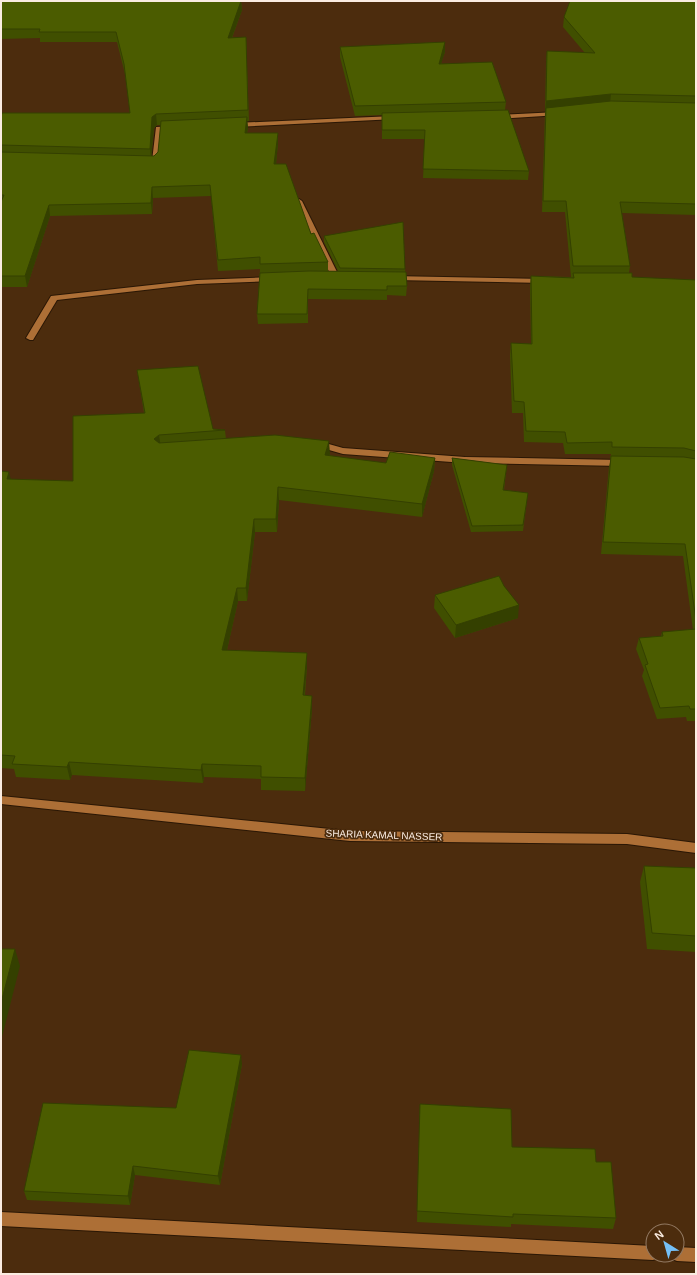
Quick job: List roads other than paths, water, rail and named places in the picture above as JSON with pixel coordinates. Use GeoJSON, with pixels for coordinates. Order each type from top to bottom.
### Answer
{"type":"FeatureCollection","features":[{"type":"Feature","properties":{"kind":"street"},"geometry":{"type":"LineString","coordinates":[[485,117],[565,114]]}},
{"type":"Feature","properties":{"kind":"street"},"geometry":{"type":"LineString","coordinates":[[227,125],[398,118]]}},
{"type":"Feature","properties":{"kind":"street"},"geometry":{"type":"LineString","coordinates":[[139,163],[155,163],[158,128],[181,127]]}},
{"type":"Feature","properties":{"kind":"street"},"geometry":{"type":"LineString","coordinates":[[299,202],[336,278]]}},
{"type":"Feature","properties":{"kind":"street"},"geometry":{"type":"LineString","coordinates":[[30,338],[54,298],[197,282],[277,278]]}},
{"type":"Feature","properties":{"kind":"street"},"geometry":{"type":"LineString","coordinates":[[382,278],[551,281]]}},
{"type":"Feature","properties":{"kind":"street"},"geometry":{"type":"LineString","coordinates":[[310,441],[343,451],[465,460],[628,463]]}},
{"type":"Feature","properties":{"kind":"street","name":"SHARIA KAMAL NASSER"},"geometry":{"type":"LineString","coordinates":[[1,800],[350,836],[627,839],[696,848]]}},
{"type":"Feature","properties":{"kind":"street"},"geometry":{"type":"LineString","coordinates":[[1,1219],[645,1253]]}},
{"type":"Feature","properties":{"kind":"street"},"geometry":{"type":"LineString","coordinates":[[685,1254],[696,1255]]}}]}
